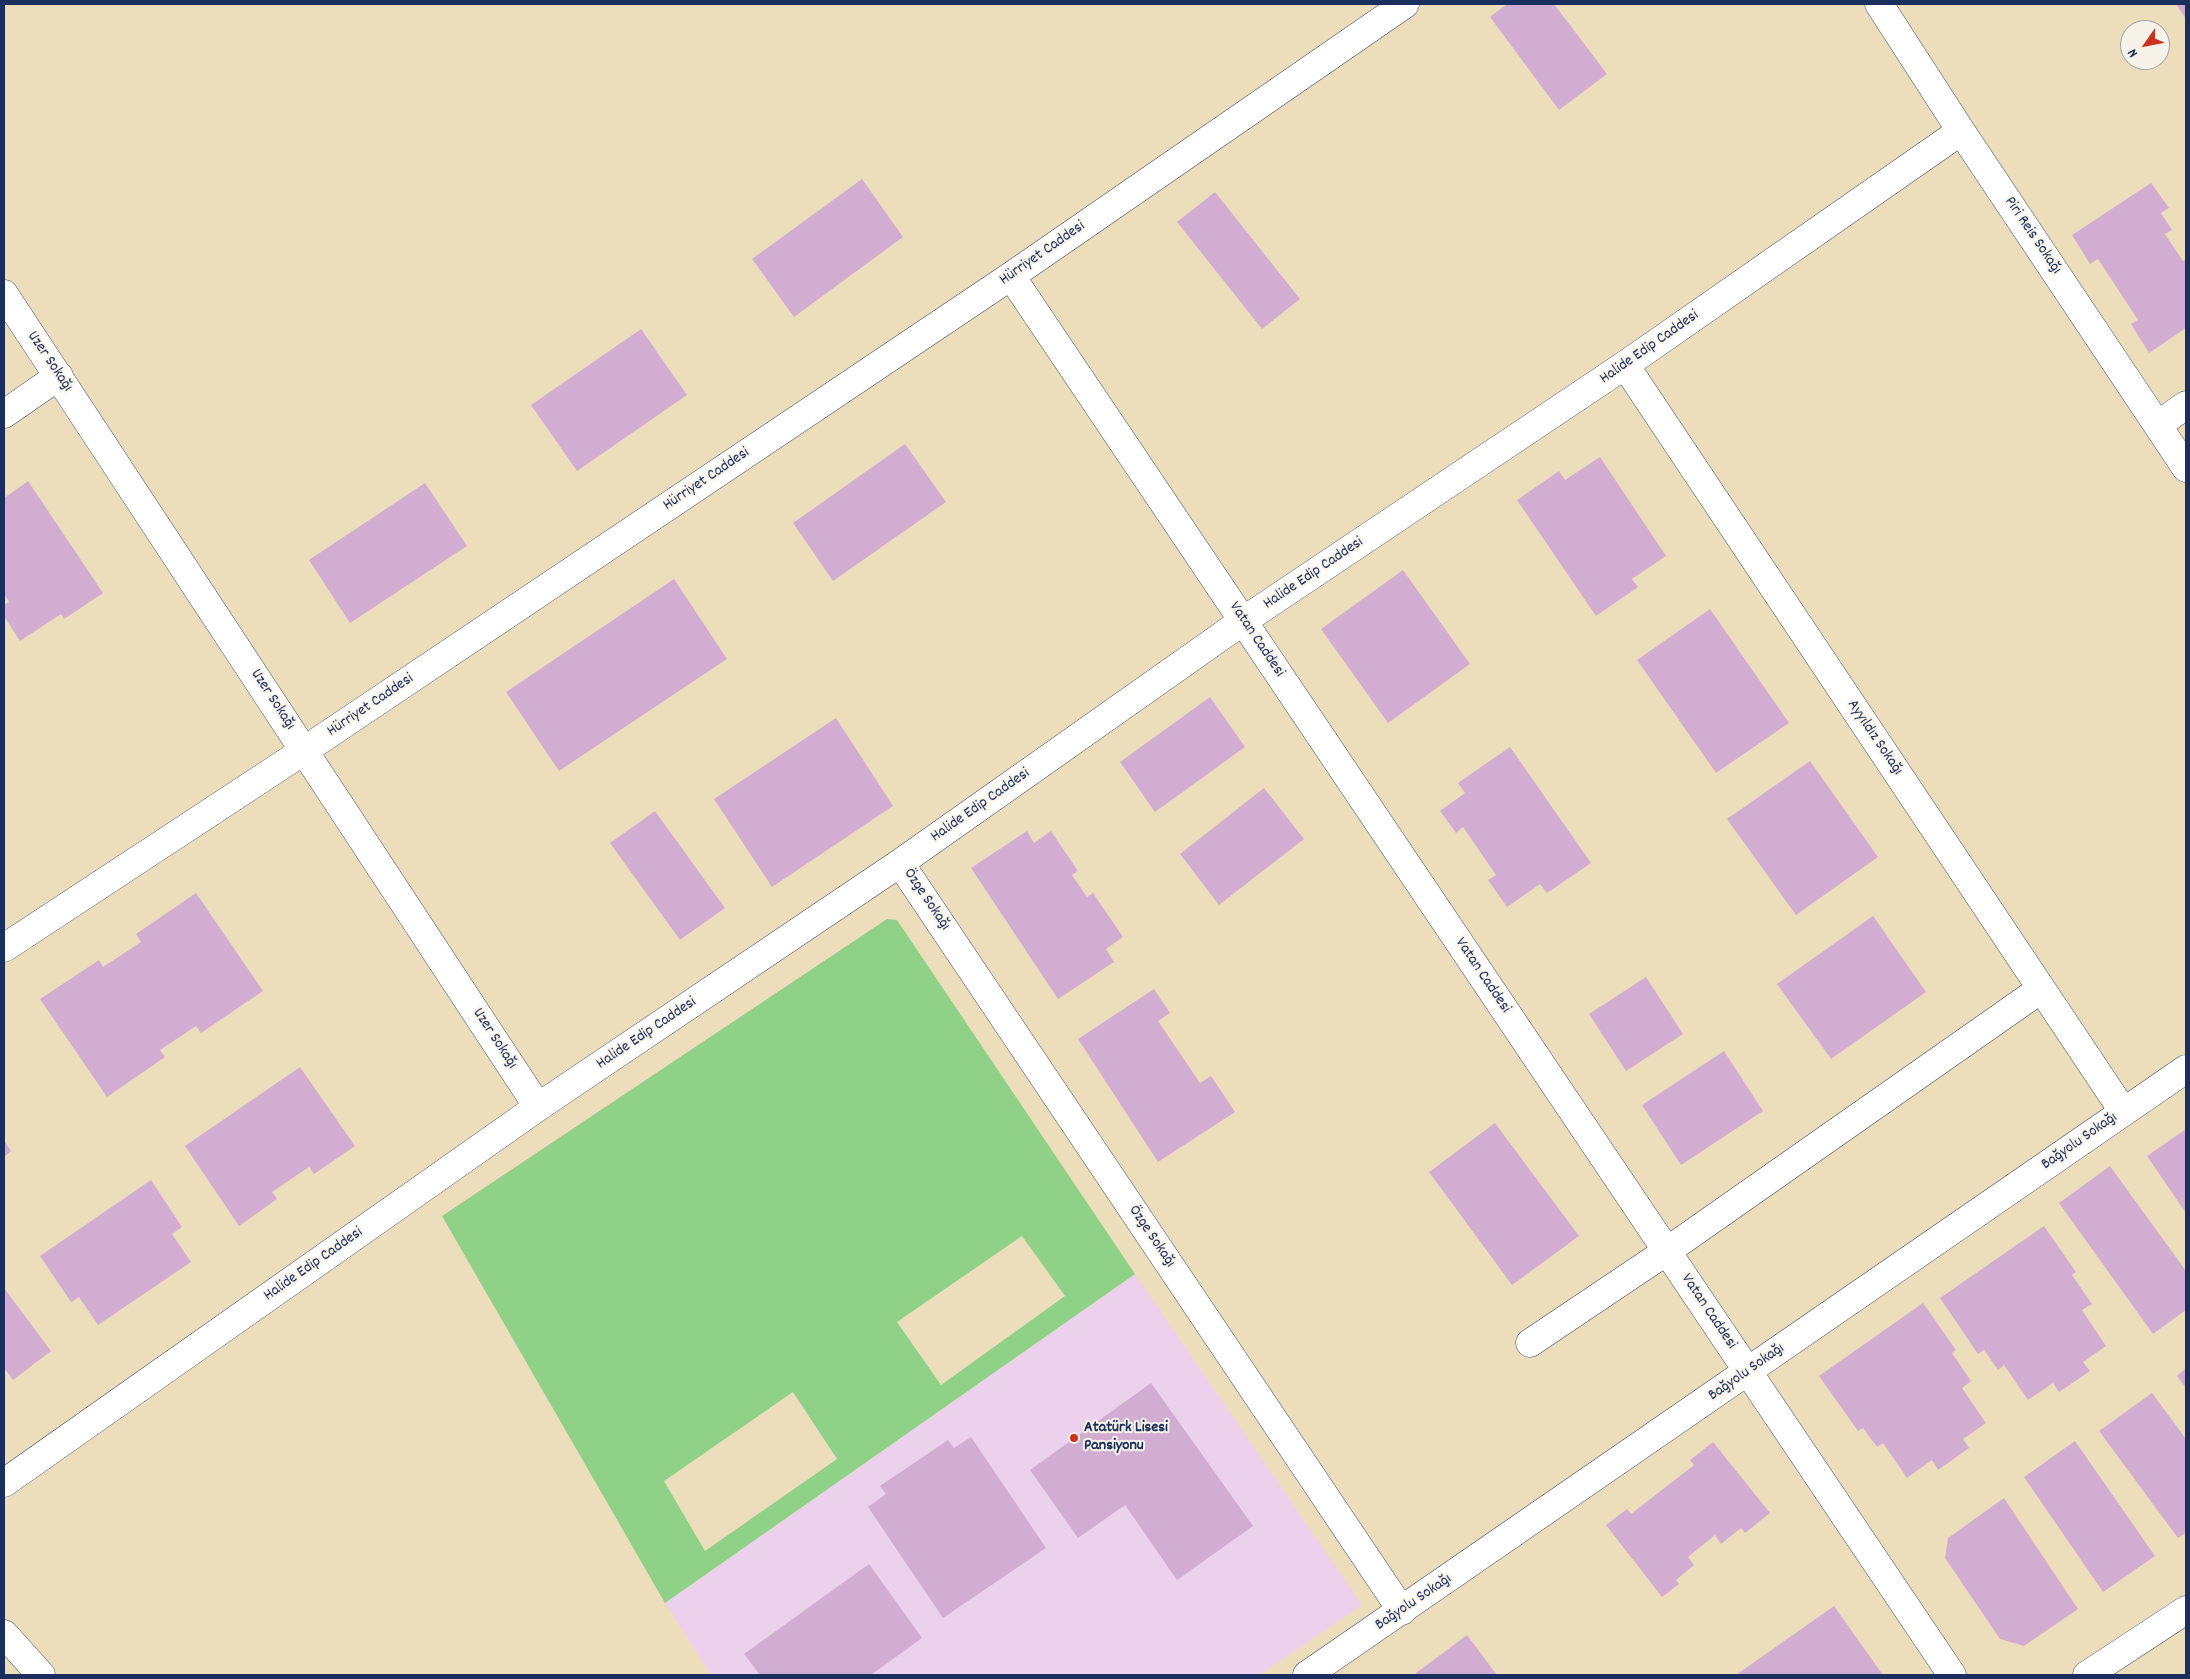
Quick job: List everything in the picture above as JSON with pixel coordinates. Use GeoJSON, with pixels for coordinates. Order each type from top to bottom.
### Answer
{"type":"FeatureCollection","features":[{"type":"Feature","properties":{"kind":"street","name":"Hürriyet Caddesi"},"geometry":{"type":"LineString","coordinates":[[4,948],[305,750],[1011,276],[1405,4]]}},
{"type":"Feature","properties":{"kind":"street","name":"Piri Reis Sokağı"},"geometry":{"type":"LineString","coordinates":[[1879,4],[1961,131],[2186,468]]}},
{"type":"Feature","properties":{"kind":"street","name":"Halide Edip Caddesi"},"geometry":{"type":"LineString","coordinates":[[4,1483],[538,1107],[900,863],[1243,621],[1625,366],[1961,131]]}},
{"type":"Feature","properties":{"kind":"street","name":"Vatan Caddesi"},"geometry":{"type":"LineString","coordinates":[[1011,276],[1952,1675]]}},
{"type":"Feature","properties":{"kind":"street","name":"Uzer Sokağı"},"geometry":{"type":"LineString","coordinates":[[4,294],[538,1107]]}},
{"type":"Feature","properties":{"kind":"street","name":"Ayyıldız Sokağı"},"geometry":{"type":"LineString","coordinates":[[1625,366],[2123,1112]]}},
{"type":"Feature","properties":{"kind":"street"},"geometry":{"type":"LineString","coordinates":[[4,414],[59,376]]}},
{"type":"Feature","properties":{"kind":"street"},"geometry":{"type":"LineString","coordinates":[[2158,425],[2186,405]]}},
{"type":"Feature","properties":{"kind":"street","name":"Özge Sokağı"},"geometry":{"type":"LineString","coordinates":[[900,863],[1402,1611]]}},
{"type":"Feature","properties":{"kind":"street"},"geometry":{"type":"LineString","coordinates":[[1530,1343],[1667,1251],[2041,989]]}},
{"type":"Feature","properties":{"kind":"street","name":"Bağyolu Sokağı"},"geometry":{"type":"LineString","coordinates":[[1307,1675],[2186,1069]]}},
{"type":"Feature","properties":{"kind":"street"},"geometry":{"type":"LineString","coordinates":[[2087,1675],[2186,1610]]}},
{"type":"Feature","properties":{"kind":"street"},"geometry":{"type":"LineString","coordinates":[[4,1634],[41,1675]]}},
{"type":"Feature","properties":{"kind":"shaded area","name":"Atatürk Lisesi Pansiyonu"},"geometry":{"type":"Polygon","coordinates":[[[1135,1274],[1362,1605],[1260,1675],[711,1675],[665,1603],[1135,1274]]]}},
{"type":"Feature","properties":{"kind":"green space"},"geometry":{"type":"Polygon","coordinates":[[[887,919],[897,920],[1135,1274],[665,1603],[442,1216],[887,919]],[[1022,1236],[897,1322],[941,1385],[1065,1296],[1022,1236]],[[793,1392],[664,1481],[705,1551],[837,1459],[793,1392]]]}},
{"type":"Feature","properties":{"kind":"building"},"geometry":{"type":"Polygon","coordinates":[[[1507,4],[1554,4],[1607,74],[1559,110],[1490,17],[1507,4]]]}},
{"type":"Feature","properties":{"kind":"building"},"geometry":{"type":"Polygon","coordinates":[[[2176,4],[2186,4],[2186,19],[2176,4]]]}},
{"type":"Feature","properties":{"kind":"building"},"geometry":{"type":"Polygon","coordinates":[[[862,179],[903,237],[794,317],[752,259],[862,179]]]}},
{"type":"Feature","properties":{"kind":"building"},"geometry":{"type":"Polygon","coordinates":[[[2151,183],[2169,208],[2161,213],[2172,230],[2165,234],[2183,261],[2186,259],[2186,328],[2149,353],[2131,324],[2138,320],[2098,259],[2090,264],[2072,235],[2151,183]]]}},
{"type":"Feature","properties":{"kind":"building"},"geometry":{"type":"Polygon","coordinates":[[[1215,192],[1300,299],[1262,329],[1177,222],[1215,192]]]}},
{"type":"Feature","properties":{"kind":"building"},"geometry":{"type":"Polygon","coordinates":[[[641,329],[687,395],[577,471],[531,405],[641,329]]]}},
{"type":"Feature","properties":{"kind":"building"},"geometry":{"type":"Polygon","coordinates":[[[905,444],[946,502],[833,581],[793,523],[905,444]]]}},
{"type":"Feature","properties":{"kind":"building"},"geometry":{"type":"Polygon","coordinates":[[[1600,457],[1666,556],[1632,579],[1638,587],[1596,616],[1517,500],[1559,471],[1565,480],[1600,457]]]}},
{"type":"Feature","properties":{"kind":"building"},"geometry":{"type":"Polygon","coordinates":[[[28,481],[103,593],[64,619],[61,614],[20,641],[4,616],[4,605],[9,602],[4,594],[4,498],[28,481]]]}},
{"type":"Feature","properties":{"kind":"building"},"geometry":{"type":"Polygon","coordinates":[[[425,483],[467,546],[350,623],[309,560],[425,483]]]}},
{"type":"Feature","properties":{"kind":"building"},"geometry":{"type":"Polygon","coordinates":[[[1403,570],[1470,664],[1388,723],[1321,629],[1403,570]]]}},
{"type":"Feature","properties":{"kind":"building"},"geometry":{"type":"Polygon","coordinates":[[[674,579],[727,659],[559,771],[506,692],[674,579]]]}},
{"type":"Feature","properties":{"kind":"building"},"geometry":{"type":"Polygon","coordinates":[[[1710,609],[1789,723],[1716,773],[1637,660],[1710,609]]]}},
{"type":"Feature","properties":{"kind":"building"},"geometry":{"type":"Polygon","coordinates":[[[1210,697],[1245,747],[1155,812],[1120,762],[1210,697]]]}},
{"type":"Feature","properties":{"kind":"building"},"geometry":{"type":"Polygon","coordinates":[[[836,718],[893,806],[772,887],[714,799],[836,718]]]}},
{"type":"Feature","properties":{"kind":"building"},"geometry":{"type":"Polygon","coordinates":[[[1510,747],[1591,863],[1547,893],[1540,884],[1507,907],[1488,880],[1496,875],[1463,827],[1456,833],[1440,811],[1465,793],[1458,783],[1510,747]]]}},
{"type":"Feature","properties":{"kind":"building"},"geometry":{"type":"Polygon","coordinates":[[[1810,761],[1878,857],[1796,915],[1727,819],[1810,761]]]}},
{"type":"Feature","properties":{"kind":"building"},"geometry":{"type":"Polygon","coordinates":[[[1264,788],[1304,839],[1219,905],[1180,854],[1264,788]]]}},
{"type":"Feature","properties":{"kind":"building"},"geometry":{"type":"Polygon","coordinates":[[[655,811],[725,908],[680,940],[610,843],[655,811]]]}},
{"type":"Feature","properties":{"kind":"building"},"geometry":{"type":"Polygon","coordinates":[[[1027,831],[1034,843],[1051,831],[1078,871],[1072,875],[1087,897],[1093,893],[1123,937],[1106,949],[1114,962],[1058,999],[971,868],[1027,831]]]}},
{"type":"Feature","properties":{"kind":"building"},"geometry":{"type":"Polygon","coordinates":[[[196,893],[263,991],[201,1033],[196,1026],[160,1050],[165,1057],[107,1097],[40,999],[99,960],[103,967],[141,942],[136,934],[196,893]]]}},
{"type":"Feature","properties":{"kind":"building"},"geometry":{"type":"Polygon","coordinates":[[[1873,916],[1926,992],[1831,1059],[1777,984],[1873,916]]]}},
{"type":"Feature","properties":{"kind":"building"},"geometry":{"type":"Polygon","coordinates":[[[1646,977],[1683,1034],[1626,1071],[1589,1014],[1646,977]]]}},
{"type":"Feature","properties":{"kind":"building"},"geometry":{"type":"Polygon","coordinates":[[[1154,989],[1170,1013],[1158,1021],[1200,1083],[1211,1076],[1235,1112],[1158,1162],[1078,1039],[1154,989]]]}},
{"type":"Feature","properties":{"kind":"building"},"geometry":{"type":"Polygon","coordinates":[[[1724,1051],[1763,1111],[1681,1165],[1642,1105],[1724,1051]]]}},
{"type":"Feature","properties":{"kind":"building"},"geometry":{"type":"Polygon","coordinates":[[[300,1067],[355,1146],[314,1174],[309,1167],[272,1192],[277,1199],[239,1226],[185,1146],[300,1067]]]}},
{"type":"Feature","properties":{"kind":"building"},"geometry":{"type":"Polygon","coordinates":[[[1495,1123],[1579,1236],[1512,1285],[1429,1172],[1495,1123]]]}},
{"type":"Feature","properties":{"kind":"building"},"geometry":{"type":"Polygon","coordinates":[[[2186,1129],[2186,1213],[2147,1156],[2186,1129]]]}},
{"type":"Feature","properties":{"kind":"building"},"geometry":{"type":"Polygon","coordinates":[[[4,1140],[11,1151],[4,1157],[4,1140]]]}},
{"type":"Feature","properties":{"kind":"building"},"geometry":{"type":"Polygon","coordinates":[[[2110,1166],[2186,1271],[2186,1310],[2153,1334],[2059,1203],[2110,1166]]]}},
{"type":"Feature","properties":{"kind":"building"},"geometry":{"type":"Polygon","coordinates":[[[151,1180],[182,1227],[172,1234],[191,1262],[98,1325],[79,1297],[71,1302],[40,1256],[151,1180]]]}},
{"type":"Feature","properties":{"kind":"building"},"geometry":{"type":"Polygon","coordinates":[[[2044,1226],[2076,1272],[2072,1275],[2092,1304],[2082,1310],[2106,1346],[2083,1362],[2090,1371],[2059,1392],[2053,1383],[2028,1400],[2004,1365],[1998,1370],[1984,1350],[1978,1354],[1940,1298],[2044,1226]]]}},
{"type":"Feature","properties":{"kind":"building"},"geometry":{"type":"Polygon","coordinates":[[[4,1288],[51,1351],[13,1380],[4,1368],[4,1288]]]}},
{"type":"Feature","properties":{"kind":"building"},"geometry":{"type":"Polygon","coordinates":[[[1923,1303],[1956,1350],[1952,1353],[1971,1381],[1962,1388],[1986,1423],[1963,1439],[1969,1448],[1938,1470],[1932,1460],[1907,1478],[1883,1443],[1877,1447],[1863,1428],[1858,1431],[1819,1376],[1923,1303]]]}},
{"type":"Feature","properties":{"kind":"building"},"geometry":{"type":"Polygon","coordinates":[[[2186,1368],[2186,1388],[2177,1376],[2186,1368]]]}},
{"type":"Feature","properties":{"kind":"building"},"geometry":{"type":"Polygon","coordinates":[[[1151,1383],[1253,1526],[1177,1580],[1125,1505],[1078,1538],[1030,1470],[1151,1383]]]}},
{"type":"Feature","properties":{"kind":"building"},"geometry":{"type":"Polygon","coordinates":[[[2152,1393],[2186,1439],[2186,1533],[2178,1538],[2099,1431],[2152,1393]]]}},
{"type":"Feature","properties":{"kind":"building"},"geometry":{"type":"Polygon","coordinates":[[[971,1437],[1046,1548],[943,1618],[868,1507],[886,1494],[880,1486],[948,1440],[954,1448],[971,1437]]]}},
{"type":"Feature","properties":{"kind":"building"},"geometry":{"type":"Polygon","coordinates":[[[2075,1441],[2155,1556],[2103,1592],[2024,1477],[2075,1441]]]}},
{"type":"Feature","properties":{"kind":"building"},"geometry":{"type":"Polygon","coordinates":[[[1713,1442],[1770,1513],[1745,1533],[1741,1528],[1721,1544],[1715,1535],[1688,1557],[1694,1565],[1676,1580],[1679,1584],[1662,1597],[1606,1525],[1627,1509],[1631,1514],[1694,1465],[1690,1460],[1713,1442]]]}},
{"type":"Feature","properties":{"kind":"building"},"geometry":{"type":"Polygon","coordinates":[[[2004,1498],[2078,1609],[2024,1646],[2000,1639],[1945,1558],[1948,1538],[2004,1498]]]}},
{"type":"Feature","properties":{"kind":"building"},"geometry":{"type":"Polygon","coordinates":[[[869,1564],[922,1638],[871,1675],[760,1675],[744,1654],[869,1564]]]}},
{"type":"Feature","properties":{"kind":"building"},"geometry":{"type":"Polygon","coordinates":[[[1834,1606],[1883,1675],[1736,1675],[1834,1606]]]}},
{"type":"Feature","properties":{"kind":"building"},"geometry":{"type":"Polygon","coordinates":[[[1467,1635],[1497,1675],[1417,1675],[1416,1673],[1467,1635]]]}},
{"type":"Feature","properties":{"kind":"place","name":"Atatürk Lisesi Pansiyonu"},"geometry":{"type":"Point","coordinates":[1074,1438]}}]}
